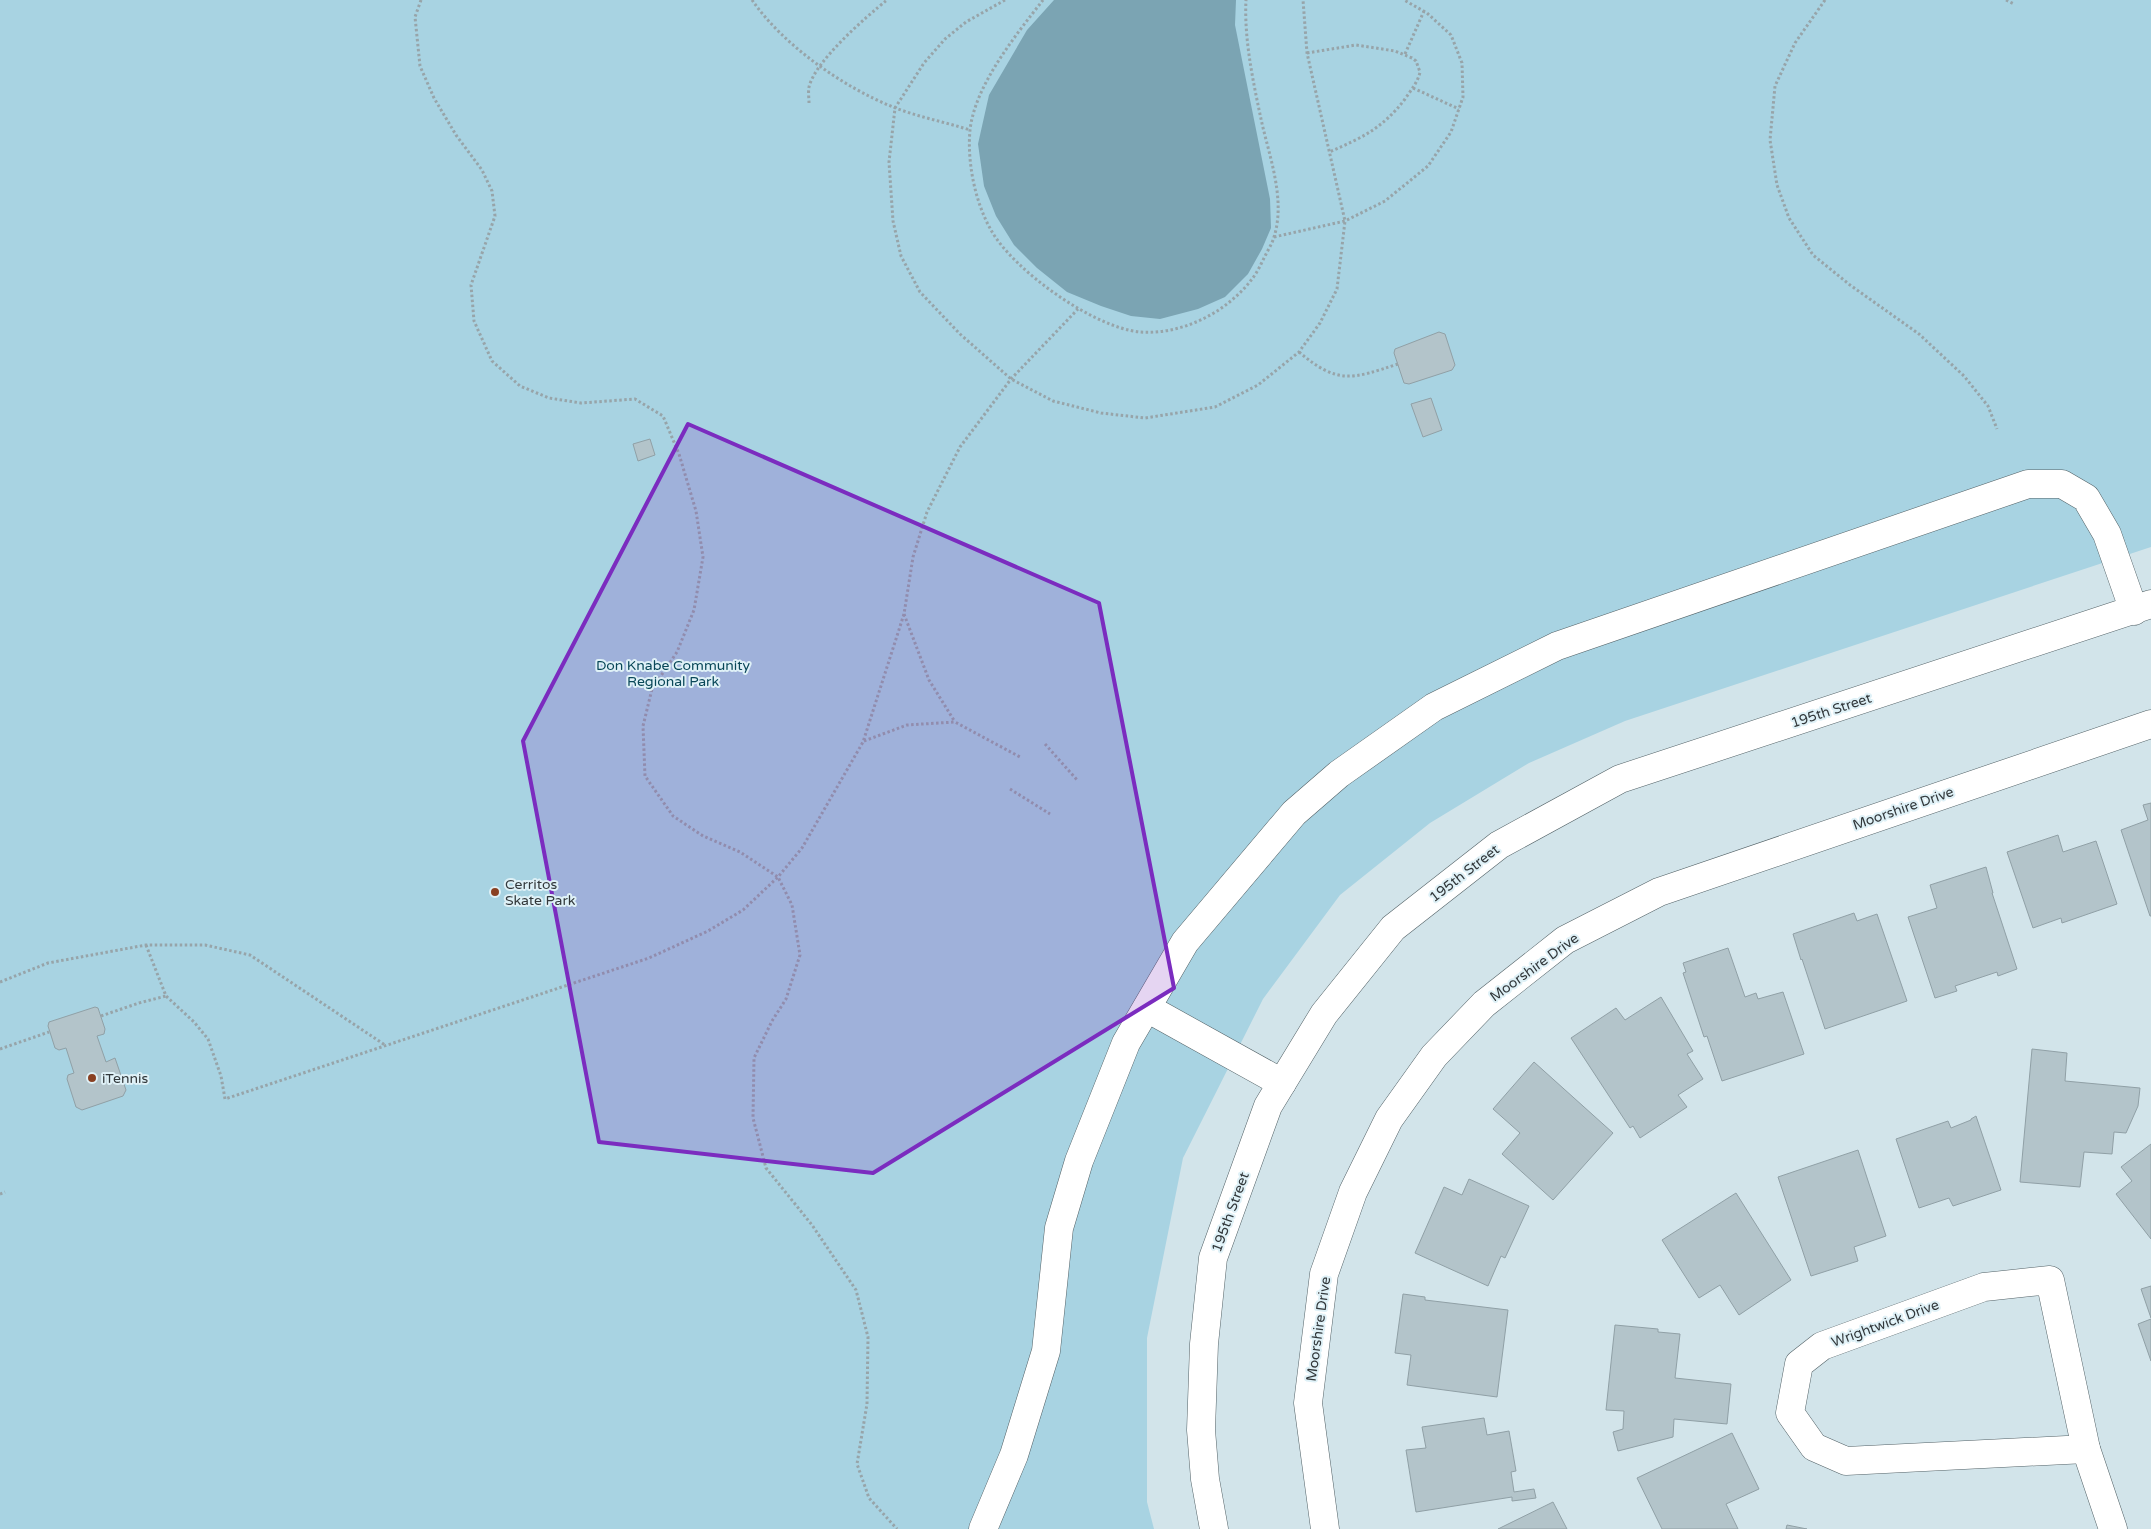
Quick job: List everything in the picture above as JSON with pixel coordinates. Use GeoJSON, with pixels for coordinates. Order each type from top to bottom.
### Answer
{"type":"FeatureCollection","features":[{"type":"Feature","properties":{"kind":"street"},"geometry":{"type":"LineString","coordinates":[[983,1529],[1014,1455],[1046,1352],[1059,1228],[1079,1160],[1126,1043],[1185,942],[1294,813],[1339,774],[1434,707],[1557,646],[2028,484],[2062,484],[2086,498],[2107,534],[2142,608]]}},
{"type":"Feature","properties":{"kind":"street","name":"195th Street"},"geometry":{"type":"LineString","coordinates":[[1214,1529],[1201,1430],[1204,1344],[1213,1258],[1268,1106],[1324,1014],[1393,928],[1499,845],[1620,778],[2142,608]]}},
{"type":"Feature","properties":{"kind":"street","name":"Moorshire Drive"},"geometry":{"type":"LineString","coordinates":[[1325,1529],[1308,1402],[1324,1274],[1353,1192],[1389,1119],[1434,1056],[1484,1004],[1565,940],[1659,892],[2151,724]]}},
{"type":"Feature","properties":{"kind":"street"},"geometry":{"type":"LineString","coordinates":[[1147,1008],[1282,1083]]}},
{"type":"Feature","properties":{"kind":"street","name":"Wrightwick Drive"},"geometry":{"type":"LineString","coordinates":[[2086,1449],[1846,1461],[1814,1447],[1790,1413],[1798,1364],[1822,1346],[1984,1287],[2050,1280],[2086,1449],[2113,1529]]}},
{"type":"Feature","properties":{"kind":"path"},"geometry":{"type":"LineString","coordinates":[[421,0],[415,17],[420,66],[434,98],[456,135],[482,170],[492,191],[495,216],[471,285],[474,321],[492,361],[520,386],[549,398],[581,403],[635,398],[663,416],[679,454],[696,511],[703,557],[694,610],[677,652],[652,689],[643,726],[645,776],[673,816],[702,836],[740,852],[778,876],[792,905],[800,955],[786,999],[772,1020],[754,1058],[753,1118],[766,1168],[812,1224],[856,1290],[868,1337],[867,1404],[857,1464],[869,1498],[897,1529]]}},
{"type":"Feature","properties":{"kind":"path"},"geometry":{"type":"LineString","coordinates":[[752,0],[761,12],[806,56],[820,67],[895,108],[970,130]]}},
{"type":"Feature","properties":{"kind":"path"},"geometry":{"type":"LineString","coordinates":[[809,103],[810,87],[820,67],[860,21],[887,0]]}},
{"type":"Feature","properties":{"kind":"path"},"geometry":{"type":"LineString","coordinates":[[1005,0],[966,22],[945,40],[924,63],[895,108],[889,162],[893,221],[901,256],[920,292],[960,334],[1010,379],[1053,401],[1102,413],[1145,418],[1214,407],[1258,385],[1299,352],[1320,323],[1337,289],[1345,221],[1307,53],[1303,0]]}},
{"type":"Feature","properties":{"kind":"path"},"geometry":{"type":"LineString","coordinates":[[1043,0],[1024,24],[979,99],[970,130],[971,168],[980,203],[991,231],[1009,254],[1033,277],[1078,308],[1106,323],[1139,332],[1167,330],[1205,319],[1233,301],[1254,278],[1274,238],[1278,209],[1275,176],[1261,120],[1245,23],[1246,0]]}},
{"type":"Feature","properties":{"kind":"path"},"geometry":{"type":"LineString","coordinates":[[1274,238],[1345,221],[1385,202],[1428,166],[1451,132],[1463,98],[1462,63],[1451,35],[1424,11],[1404,0]]}},
{"type":"Feature","properties":{"kind":"path"},"geometry":{"type":"LineString","coordinates":[[1825,0],[1795,43],[1775,86],[1770,140],[1777,185],[1789,218],[1813,255],[1850,285],[1919,334],[1964,376],[1988,406],[1997,429]]}},
{"type":"Feature","properties":{"kind":"path"},"geometry":{"type":"LineString","coordinates":[[2006,0],[2014,4]]}},
{"type":"Feature","properties":{"kind":"path"},"geometry":{"type":"LineString","coordinates":[[1405,54],[1424,11]]}},
{"type":"Feature","properties":{"kind":"path"},"geometry":{"type":"LineString","coordinates":[[1307,53],[1356,45],[1405,54],[1416,61],[1420,72],[1413,88],[1396,112],[1378,128],[1358,140],[1330,152]]}},
{"type":"Feature","properties":{"kind":"path"},"geometry":{"type":"LineString","coordinates":[[1413,88],[1459,109]]}},
{"type":"Feature","properties":{"kind":"path"},"geometry":{"type":"LineString","coordinates":[[146,945],[166,996],[194,1022],[208,1039],[221,1076],[225,1099],[648,958],[715,927],[743,910],[778,876],[802,848],[863,742],[904,614],[913,557],[927,512],[960,447],[1010,379],[1078,308]]}},
{"type":"Feature","properties":{"kind":"path"},"geometry":{"type":"LineString","coordinates":[[1299,352],[1319,368],[1337,375],[1360,377],[1398,364]]}},
{"type":"Feature","properties":{"kind":"path"},"geometry":{"type":"LineString","coordinates":[[904,614],[929,680],[956,722],[1020,757]]}},
{"type":"Feature","properties":{"kind":"path"},"geometry":{"type":"LineString","coordinates":[[863,742],[907,725],[956,722]]}},
{"type":"Feature","properties":{"kind":"path"},"geometry":{"type":"LineString","coordinates":[[1045,744],[1078,781]]}},
{"type":"Feature","properties":{"kind":"path"},"geometry":{"type":"LineString","coordinates":[[1010,789],[1050,814]]}},
{"type":"Feature","properties":{"kind":"path"},"geometry":{"type":"LineString","coordinates":[[0,982],[48,963],[146,945],[205,945],[250,954],[385,1045]]}},
{"type":"Feature","properties":{"kind":"path"},"geometry":{"type":"LineString","coordinates":[[101,1016],[138,1003],[166,996]]}},
{"type":"Feature","properties":{"kind":"path"},"geometry":{"type":"LineString","coordinates":[[0,1049],[50,1032]]}},
{"type":"Feature","properties":{"kind":"path"},"geometry":{"type":"LineString","coordinates":[[0,1194],[5,1192]]}},
{"type":"Feature","properties":{"kind":"highlighted area"},"geometry":{"type":"Polygon","coordinates":[[[688,424],[1099,603],[1174,988],[873,1173],[599,1142],[523,741],[688,424]]]}},
{"type":"Feature","properties":{"kind":"green space","name":"Don Knabe Community Regional Park"},"geometry":{"type":"Polygon","coordinates":[[[0,0],[2151,0],[2151,547],[1625,721],[1529,763],[1430,823],[1340,895],[1263,999],[1183,1158],[1147,1338],[1147,1502],[1154,1529],[0,1529],[0,0]]]}},
{"type":"Feature","properties":{"kind":"shaded area"},"geometry":{"type":"Polygon","coordinates":[[[1054,0],[1236,0],[1235,25],[1270,199],[1271,228],[1248,274],[1225,297],[1198,309],[1160,319],[1131,316],[1101,306],[1067,292],[1037,268],[1014,245],[996,216],[984,186],[978,144],[989,95],[1027,30],[1054,0]]]}},
{"type":"Feature","properties":{"kind":"building"},"geometry":{"type":"Polygon","coordinates":[[[1439,332],[1445,334],[1455,365],[1452,370],[1409,384],[1404,383],[1394,353],[1395,349],[1439,332]]]}},
{"type":"Feature","properties":{"kind":"building"},"geometry":{"type":"Polygon","coordinates":[[[1431,398],[1442,430],[1423,437],[1411,404],[1431,398]]]}},
{"type":"Feature","properties":{"kind":"building"},"geometry":{"type":"Polygon","coordinates":[[[650,439],[655,455],[638,461],[633,444],[650,439]]]}},
{"type":"Feature","properties":{"kind":"building"},"geometry":{"type":"Polygon","coordinates":[[[2151,803],[2150,916],[2121,830],[2148,820],[2143,805],[2151,803]]]}},
{"type":"Feature","properties":{"kind":"building"},"geometry":{"type":"Polygon","coordinates":[[[2058,835],[2063,852],[2096,841],[2117,904],[2062,923],[2061,918],[2033,928],[2007,852],[2058,835]]]}},
{"type":"Feature","properties":{"kind":"building"},"geometry":{"type":"Polygon","coordinates":[[[1986,867],[1992,893],[2017,969],[1998,976],[1997,972],[1955,986],[1957,991],[1935,998],[1908,917],[1937,908],[1930,885],[1986,867]]]}},
{"type":"Feature","properties":{"kind":"building"},"geometry":{"type":"Polygon","coordinates":[[[1854,913],[1857,921],[1877,914],[1907,1001],[1825,1029],[1793,934],[1854,913]]]}},
{"type":"Feature","properties":{"kind":"building"},"geometry":{"type":"Polygon","coordinates":[[[1728,948],[1745,997],[1756,993],[1758,999],[1783,992],[1804,1054],[1722,1081],[1707,1036],[1704,1037],[1683,973],[1686,972],[1683,963],[1728,948]]]}},
{"type":"Feature","properties":{"kind":"building"},"geometry":{"type":"Polygon","coordinates":[[[1661,997],[1693,1051],[1687,1054],[1703,1079],[1678,1095],[1687,1107],[1640,1138],[1633,1126],[1630,1128],[1571,1038],[1616,1008],[1625,1020],[1661,997]]]}},
{"type":"Feature","properties":{"kind":"building"},"geometry":{"type":"Polygon","coordinates":[[[95,1007],[98,1008],[105,1029],[104,1034],[97,1036],[106,1062],[115,1058],[126,1090],[123,1096],[82,1110],[76,1107],[67,1079],[68,1075],[74,1073],[66,1048],[59,1050],[55,1048],[48,1026],[49,1022],[95,1007]]]}},
{"type":"Feature","properties":{"kind":"building"},"geometry":{"type":"Polygon","coordinates":[[[2032,1049],[2067,1053],[2065,1081],[2140,1088],[2138,1106],[2126,1133],[2114,1132],[2112,1154],[2084,1152],[2080,1187],[2020,1182],[2032,1049]]]}},
{"type":"Feature","properties":{"kind":"building"},"geometry":{"type":"Polygon","coordinates":[[[1534,1062],[1613,1133],[1553,1200],[1502,1154],[1520,1133],[1493,1109],[1534,1062]]]}},
{"type":"Feature","properties":{"kind":"building"},"geometry":{"type":"Polygon","coordinates":[[[1976,1116],[2001,1190],[1953,1206],[1949,1198],[1919,1208],[1896,1139],[1948,1121],[1951,1128],[1976,1116]]]}},
{"type":"Feature","properties":{"kind":"building"},"geometry":{"type":"Polygon","coordinates":[[[2151,1144],[2151,1239],[2116,1194],[2132,1181],[2121,1167],[2151,1144]]]}},
{"type":"Feature","properties":{"kind":"building"},"geometry":{"type":"Polygon","coordinates":[[[1858,1150],[1886,1236],[1854,1247],[1858,1261],[1811,1276],[1778,1177],[1858,1150]]]}},
{"type":"Feature","properties":{"kind":"building"},"geometry":{"type":"Polygon","coordinates":[[[1469,1179],[1529,1206],[1505,1258],[1501,1256],[1488,1286],[1415,1253],[1444,1187],[1462,1195],[1469,1179]]]}},
{"type":"Feature","properties":{"kind":"building"},"geometry":{"type":"Polygon","coordinates":[[[1736,1193],[1791,1280],[1739,1315],[1720,1285],[1699,1298],[1662,1240],[1736,1193]]]}},
{"type":"Feature","properties":{"kind":"building"},"geometry":{"type":"Polygon","coordinates":[[[2151,1286],[2151,1318],[2141,1289],[2151,1286]]]}},
{"type":"Feature","properties":{"kind":"building"},"geometry":{"type":"Polygon","coordinates":[[[1403,1294],[1425,1297],[1425,1300],[1508,1310],[1497,1397],[1407,1385],[1411,1355],[1395,1353],[1403,1294]]]}},
{"type":"Feature","properties":{"kind":"building"},"geometry":{"type":"Polygon","coordinates":[[[2151,1319],[2151,1361],[2138,1324],[2151,1319]]]}},
{"type":"Feature","properties":{"kind":"building"},"geometry":{"type":"Polygon","coordinates":[[[1615,1325],[1658,1329],[1658,1332],[1680,1334],[1675,1378],[1731,1384],[1727,1424],[1674,1419],[1673,1437],[1618,1451],[1613,1432],[1623,1429],[1624,1411],[1606,1410],[1615,1325]]]}},
{"type":"Feature","properties":{"kind":"building"},"geometry":{"type":"Polygon","coordinates":[[[1484,1418],[1487,1435],[1509,1431],[1516,1471],[1511,1472],[1514,1492],[1534,1489],[1536,1498],[1512,1501],[1512,1497],[1416,1512],[1406,1450],[1426,1448],[1422,1427],[1484,1418]]]}},
{"type":"Feature","properties":{"kind":"building"},"geometry":{"type":"Polygon","coordinates":[[[1732,1433],[1759,1489],[1726,1504],[1738,1529],[1662,1529],[1637,1478],[1732,1433]]]}},
{"type":"Feature","properties":{"kind":"building"},"geometry":{"type":"Polygon","coordinates":[[[1553,1502],[1567,1529],[1498,1529],[1553,1502]]]}},
{"type":"Feature","properties":{"kind":"building"},"geometry":{"type":"Polygon","coordinates":[[[1787,1525],[1807,1529],[1786,1529],[1787,1525]]]}},
{"type":"Feature","properties":{"kind":"place","name":"Cerritos Skate Park"},"geometry":{"type":"Point","coordinates":[495,892]}},
{"type":"Feature","properties":{"kind":"place","name":"iTennis"},"geometry":{"type":"Point","coordinates":[92,1078]}}]}
